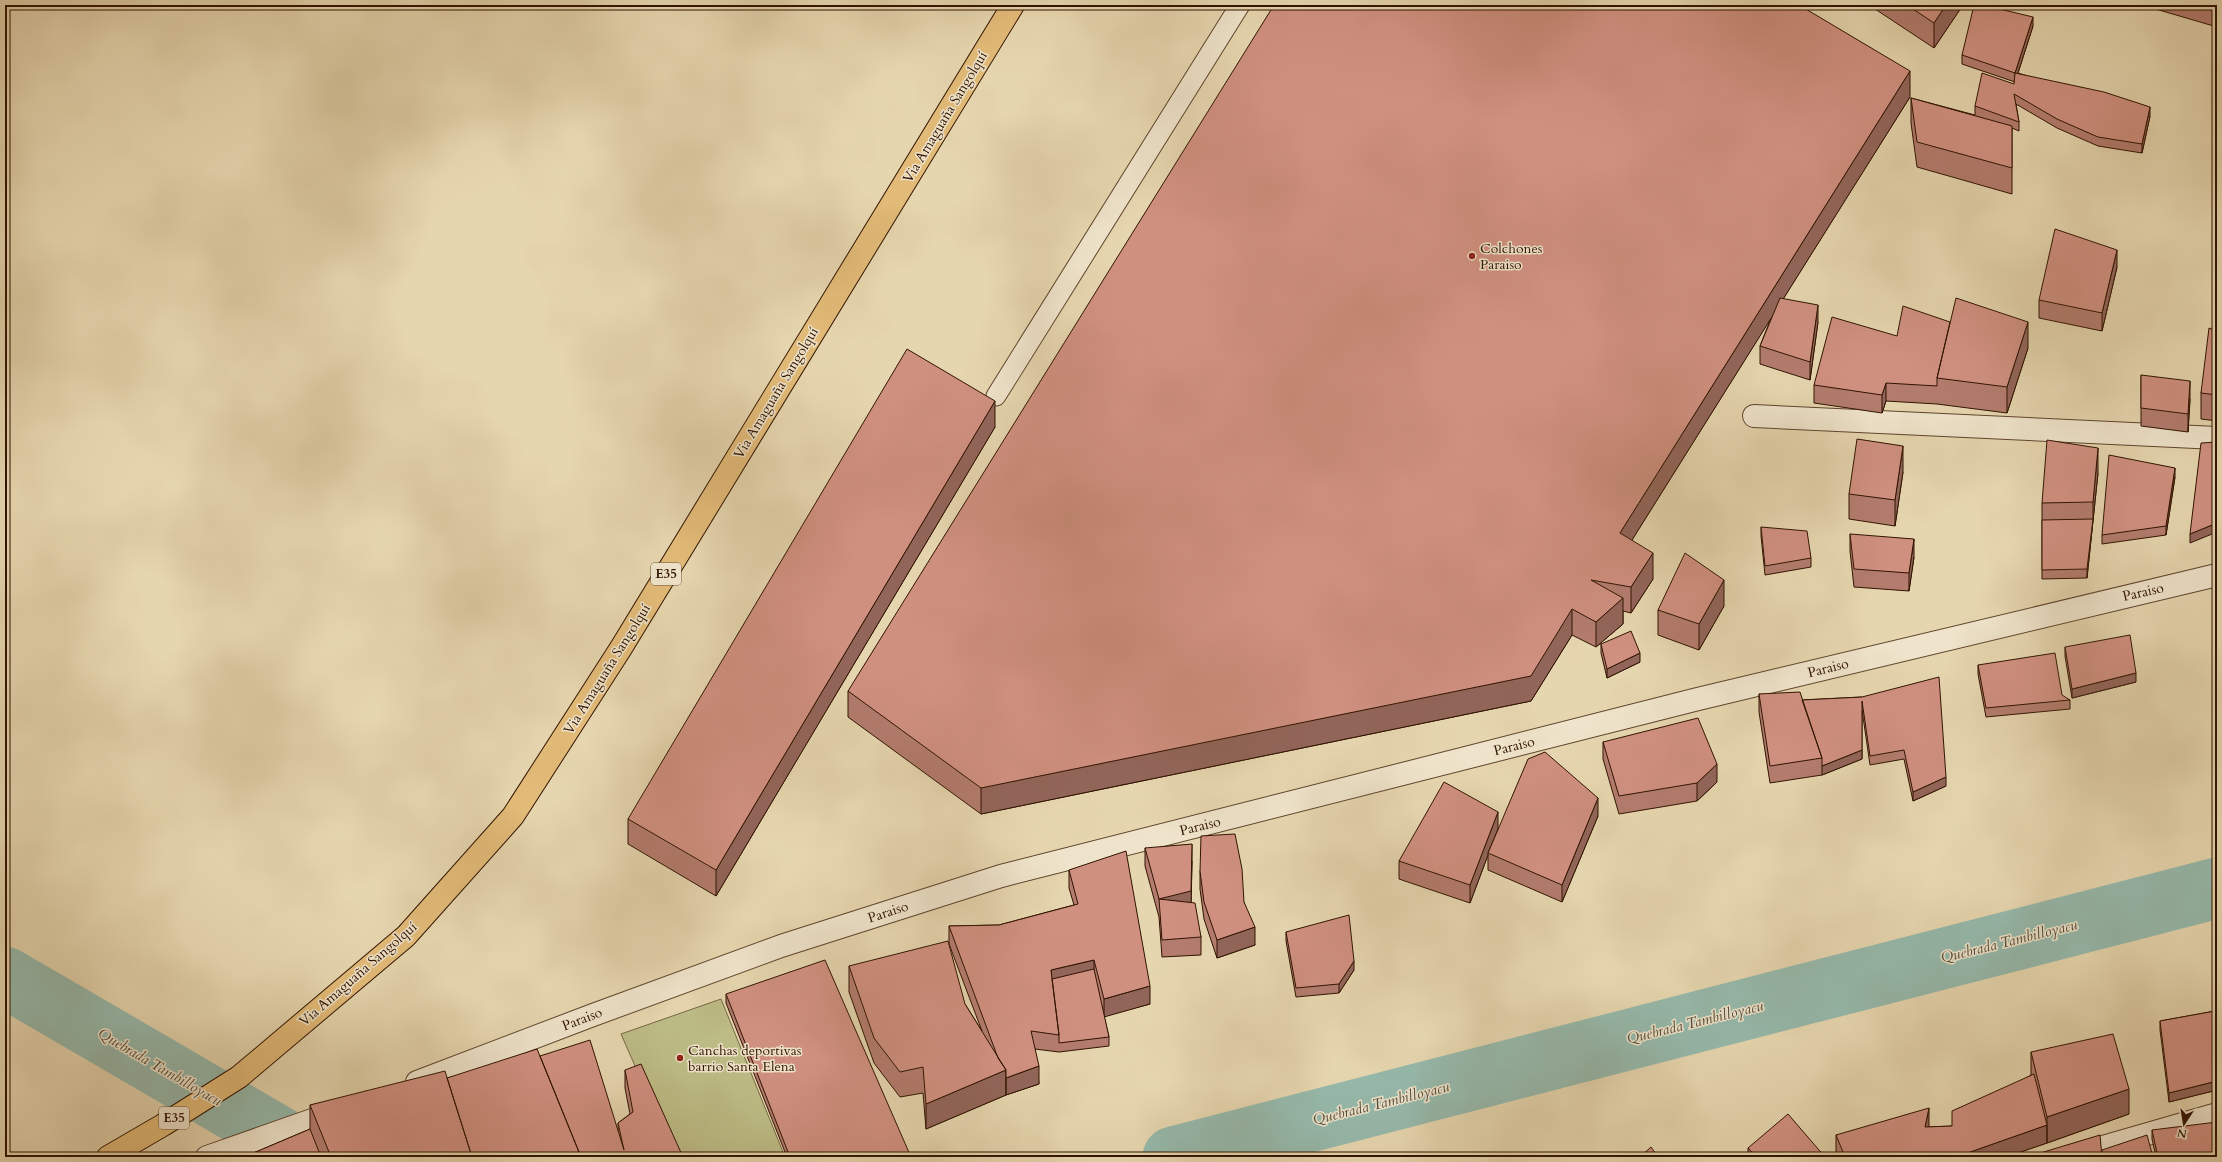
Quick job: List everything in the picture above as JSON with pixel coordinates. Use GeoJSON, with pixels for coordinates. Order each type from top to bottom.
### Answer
{"type":"FeatureCollection","features":[{"type":"Feature","properties":{"kind":"highway","name":"Via Amaguaña Sangolquí"},"geometry":{"type":"LineString","coordinates":[[108,1157],[163,1125],[239,1077],[406,936],[513,816],[621,648],[1013,5]]}},
{"type":"Feature","properties":{"kind":"street"},"geometry":{"type":"LineString","coordinates":[[1754,416],[2217,438]]}},
{"type":"Feature","properties":{"kind":"street","name":"Paraiso"},"geometry":{"type":"LineString","coordinates":[[399,1089],[593,1015],[781,946],[1001,876],[1698,699],[2217,575]]}},
{"type":"Feature","properties":{"kind":"street"},"geometry":{"type":"LineString","coordinates":[[207,1157],[355,1105]]}},
{"type":"Feature","properties":{"kind":"street"},"geometry":{"type":"LineString","coordinates":[[2068,1157],[2217,1114]]}},
{"type":"Feature","properties":{"kind":"lane"},"geometry":{"type":"LineString","coordinates":[[996,396],[1240,5]]}},
{"type":"Feature","properties":{"kind":"shaded area","name":"Canchas deportivas barrio Santa Elena"},"geometry":{"type":"Polygon","coordinates":[[[721,999],[785,1157],[675,1157],[621,1034],[721,999]]]}},
{"type":"Feature","properties":{"kind":"building","name":"Colchones Paraiso"},"geometry":{"type":"Polygon","coordinates":[[[1274,5],[1799,5],[1910,71],[1620,533],[1653,553],[1631,587],[1591,580],[1623,598],[1596,622],[1572,609],[1531,676],[981,788],[848,691],[1274,5]]]}},
{"type":"Feature","properties":{"kind":"building"},"geometry":{"type":"Polygon","coordinates":[[[1907,5],[1946,5],[1934,23],[1907,5]]]}},
{"type":"Feature","properties":{"kind":"building"},"geometry":{"type":"Polygon","coordinates":[[[1974,5],[1983,5],[2033,17],[2015,73],[1962,55],[1974,5]]]}},
{"type":"Feature","properties":{"kind":"building"},"geometry":{"type":"Polygon","coordinates":[[[1982,73],[2014,84],[2015,73],[2104,92],[2150,107],[2142,144],[2098,137],[2057,119],[2014,94],[2019,122],[1975,106],[1982,73]]]}},
{"type":"Feature","properties":{"kind":"building"},"geometry":{"type":"Polygon","coordinates":[[[1911,98],[2012,126],[2012,168],[1917,142],[1911,98]]]}},
{"type":"Feature","properties":{"kind":"building"},"geometry":{"type":"Polygon","coordinates":[[[2055,229],[2117,250],[2102,313],[2039,300],[2055,229]]]}},
{"type":"Feature","properties":{"kind":"building"},"geometry":{"type":"Polygon","coordinates":[[[1780,298],[1818,305],[1810,362],[1760,346],[1780,298]]]}},
{"type":"Feature","properties":{"kind":"building"},"geometry":{"type":"Polygon","coordinates":[[[1956,298],[2028,322],[2007,387],[1937,378],[1956,298]]]}},
{"type":"Feature","properties":{"kind":"building"},"geometry":{"type":"Polygon","coordinates":[[[1903,306],[1950,322],[1937,378],[1937,386],[1886,383],[1882,395],[1814,385],[1832,317],[1897,336],[1903,306]]]}},
{"type":"Feature","properties":{"kind":"building"},"geometry":{"type":"Polygon","coordinates":[[[2209,328],[2217,331],[2217,395],[2201,393],[2209,328]]]}},
{"type":"Feature","properties":{"kind":"building"},"geometry":{"type":"Polygon","coordinates":[[[907,349],[995,401],[716,870],[628,819],[907,349]]]}},
{"type":"Feature","properties":{"kind":"building"},"geometry":{"type":"Polygon","coordinates":[[[2141,375],[2190,381],[2188,414],[2141,408],[2141,375]]]}},
{"type":"Feature","properties":{"kind":"building"},"geometry":{"type":"Polygon","coordinates":[[[1857,439],[1903,446],[1895,500],[1849,494],[1857,439]]]}},
{"type":"Feature","properties":{"kind":"building"},"geometry":{"type":"Polygon","coordinates":[[[2047,440],[2098,448],[2093,502],[2042,503],[2047,440]]]}},
{"type":"Feature","properties":{"kind":"building"},"geometry":{"type":"Polygon","coordinates":[[[2217,442],[2217,523],[2190,534],[2201,443],[2217,442]]]}},
{"type":"Feature","properties":{"kind":"building"},"geometry":{"type":"Polygon","coordinates":[[[2109,455],[2175,468],[2166,526],[2102,535],[2109,455]]]}},
{"type":"Feature","properties":{"kind":"building"},"geometry":{"type":"Polygon","coordinates":[[[2093,519],[2087,569],[2042,570],[2042,520],[2093,519]]]}},
{"type":"Feature","properties":{"kind":"building"},"geometry":{"type":"Polygon","coordinates":[[[1761,527],[1807,531],[1811,558],[1765,566],[1761,527]]]}},
{"type":"Feature","properties":{"kind":"building"},"geometry":{"type":"Polygon","coordinates":[[[1850,534],[1914,539],[1909,573],[1854,569],[1850,534]]]}},
{"type":"Feature","properties":{"kind":"building"},"geometry":{"type":"Polygon","coordinates":[[[1685,553],[1724,580],[1699,624],[1658,610],[1685,553]]]}},
{"type":"Feature","properties":{"kind":"building"},"geometry":{"type":"Polygon","coordinates":[[[1631,631],[1640,653],[1607,669],[1601,644],[1631,631]]]}},
{"type":"Feature","properties":{"kind":"building"},"geometry":{"type":"Polygon","coordinates":[[[2130,635],[2136,673],[2072,689],[2065,647],[2130,635]]]}},
{"type":"Feature","properties":{"kind":"building"},"geometry":{"type":"Polygon","coordinates":[[[2055,653],[2062,695],[2070,700],[1986,708],[1978,665],[2055,653]]]}},
{"type":"Feature","properties":{"kind":"building"},"geometry":{"type":"Polygon","coordinates":[[[1939,677],[1946,777],[1913,792],[1904,750],[1870,756],[1862,701],[1862,750],[1822,766],[1822,758],[1802,700],[1862,697],[1939,677]]]}},
{"type":"Feature","properties":{"kind":"building"},"geometry":{"type":"Polygon","coordinates":[[[1800,692],[1822,758],[1770,766],[1759,694],[1800,692]]]}},
{"type":"Feature","properties":{"kind":"building"},"geometry":{"type":"Polygon","coordinates":[[[1698,718],[1717,764],[1697,783],[1619,796],[1603,742],[1698,718]]]}},
{"type":"Feature","properties":{"kind":"building"},"geometry":{"type":"Polygon","coordinates":[[[1545,752],[1598,798],[1562,885],[1488,853],[1528,759],[1545,752]]]}},
{"type":"Feature","properties":{"kind":"building"},"geometry":{"type":"Polygon","coordinates":[[[1444,782],[1498,812],[1470,885],[1399,861],[1444,782]]]}},
{"type":"Feature","properties":{"kind":"building"},"geometry":{"type":"Polygon","coordinates":[[[1235,834],[1242,869],[1244,902],[1255,927],[1217,940],[1204,902],[1200,871],[1201,836],[1235,834]]]}},
{"type":"Feature","properties":{"kind":"building"},"geometry":{"type":"Polygon","coordinates":[[[1192,844],[1191,891],[1159,899],[1145,848],[1192,844]]]}},
{"type":"Feature","properties":{"kind":"building"},"geometry":{"type":"Polygon","coordinates":[[[1126,851],[1150,986],[1104,999],[1094,960],[1051,970],[1059,1035],[1031,1031],[1039,1066],[1006,1078],[1006,1070],[998,1058],[949,926],[999,925],[1078,904],[1069,870],[1126,851]]]}},
{"type":"Feature","properties":{"kind":"building"},"geometry":{"type":"Polygon","coordinates":[[[1159,899],[1195,903],[1201,937],[1162,940],[1159,899]]]}},
{"type":"Feature","properties":{"kind":"building"},"geometry":{"type":"Polygon","coordinates":[[[1349,915],[1354,961],[1339,984],[1296,988],[1286,932],[1349,915]]]}},
{"type":"Feature","properties":{"kind":"building"},"geometry":{"type":"Polygon","coordinates":[[[948,941],[965,1004],[1006,1070],[926,1104],[923,1067],[900,1072],[874,1038],[849,966],[948,941]]]}},
{"type":"Feature","properties":{"kind":"building"},"geometry":{"type":"Polygon","coordinates":[[[825,960],[911,1157],[790,1157],[726,994],[825,960]]]}},
{"type":"Feature","properties":{"kind":"building"},"geometry":{"type":"Polygon","coordinates":[[[1094,969],[1109,1037],[1059,1043],[1052,979],[1094,969]]]}},
{"type":"Feature","properties":{"kind":"building"},"geometry":{"type":"Polygon","coordinates":[[[2215,1003],[2217,1003],[2217,1014],[2215,1003]]]}},
{"type":"Feature","properties":{"kind":"building"},"geometry":{"type":"Polygon","coordinates":[[[2215,1011],[2217,1022],[2217,1081],[2169,1093],[2160,1021],[2215,1011]]]}},
{"type":"Feature","properties":{"kind":"building"},"geometry":{"type":"Polygon","coordinates":[[[2113,1034],[2129,1089],[2047,1117],[2031,1052],[2113,1034]]]}},
{"type":"Feature","properties":{"kind":"building"},"geometry":{"type":"Polygon","coordinates":[[[590,1040],[624,1150],[618,1123],[633,1112],[625,1070],[641,1064],[683,1157],[581,1157],[540,1056],[590,1040]]]}},
{"type":"Feature","properties":{"kind":"building"},"geometry":{"type":"Polygon","coordinates":[[[537,1049],[581,1157],[472,1157],[447,1078],[537,1049]]]}},
{"type":"Feature","properties":{"kind":"building"},"geometry":{"type":"Polygon","coordinates":[[[445,1071],[472,1157],[331,1157],[310,1105],[445,1071]]]}},
{"type":"Feature","properties":{"kind":"building"},"geometry":{"type":"Polygon","coordinates":[[[2034,1074],[2047,1125],[1956,1157],[1845,1157],[1836,1135],[1929,1108],[1925,1127],[1952,1126],[1952,1111],[2034,1074]]]}},
{"type":"Feature","properties":{"kind":"building"},"geometry":{"type":"Polygon","coordinates":[[[1788,1114],[1825,1157],[1756,1157],[1748,1148],[1788,1114]]]}},
{"type":"Feature","properties":{"kind":"building"},"geometry":{"type":"Polygon","coordinates":[[[2217,1122],[2217,1157],[2158,1157],[2152,1130],[2217,1122]]]}},
{"type":"Feature","properties":{"kind":"building"},"geometry":{"type":"Polygon","coordinates":[[[310,1129],[321,1157],[244,1157],[310,1129]]]}},
{"type":"Feature","properties":{"kind":"building"},"geometry":{"type":"Polygon","coordinates":[[[2100,1135],[2102,1157],[2027,1157],[2100,1135]]]}},
{"type":"Feature","properties":{"kind":"building"},"geometry":{"type":"Polygon","coordinates":[[[2147,1135],[2153,1157],[2102,1157],[2102,1150],[2147,1135]]]}},
{"type":"Feature","properties":{"kind":"building"},"geometry":{"type":"Polygon","coordinates":[[[1651,1147],[1658,1157],[1640,1157],[1651,1147]]]}},
{"type":"Feature","properties":{"kind":"waterway","name":"Quebrada Tambilloyacu"},"geometry":{"type":"LineString","coordinates":[[1173,1157],[2217,888]]}},
{"type":"Feature","properties":{"kind":"waterway","name":"Quebrada Tambilloyacu"},"geometry":{"type":"LineString","coordinates":[[5,977],[314,1157]]}},
{"type":"Feature","properties":{"kind":"place","name":"Colchones Paraiso"},"geometry":{"type":"Point","coordinates":[1472,256]}},
{"type":"Feature","properties":{"kind":"place","name":"Canchas deportivas barrio Santa Elena"},"geometry":{"type":"Point","coordinates":[680,1058]}}]}
